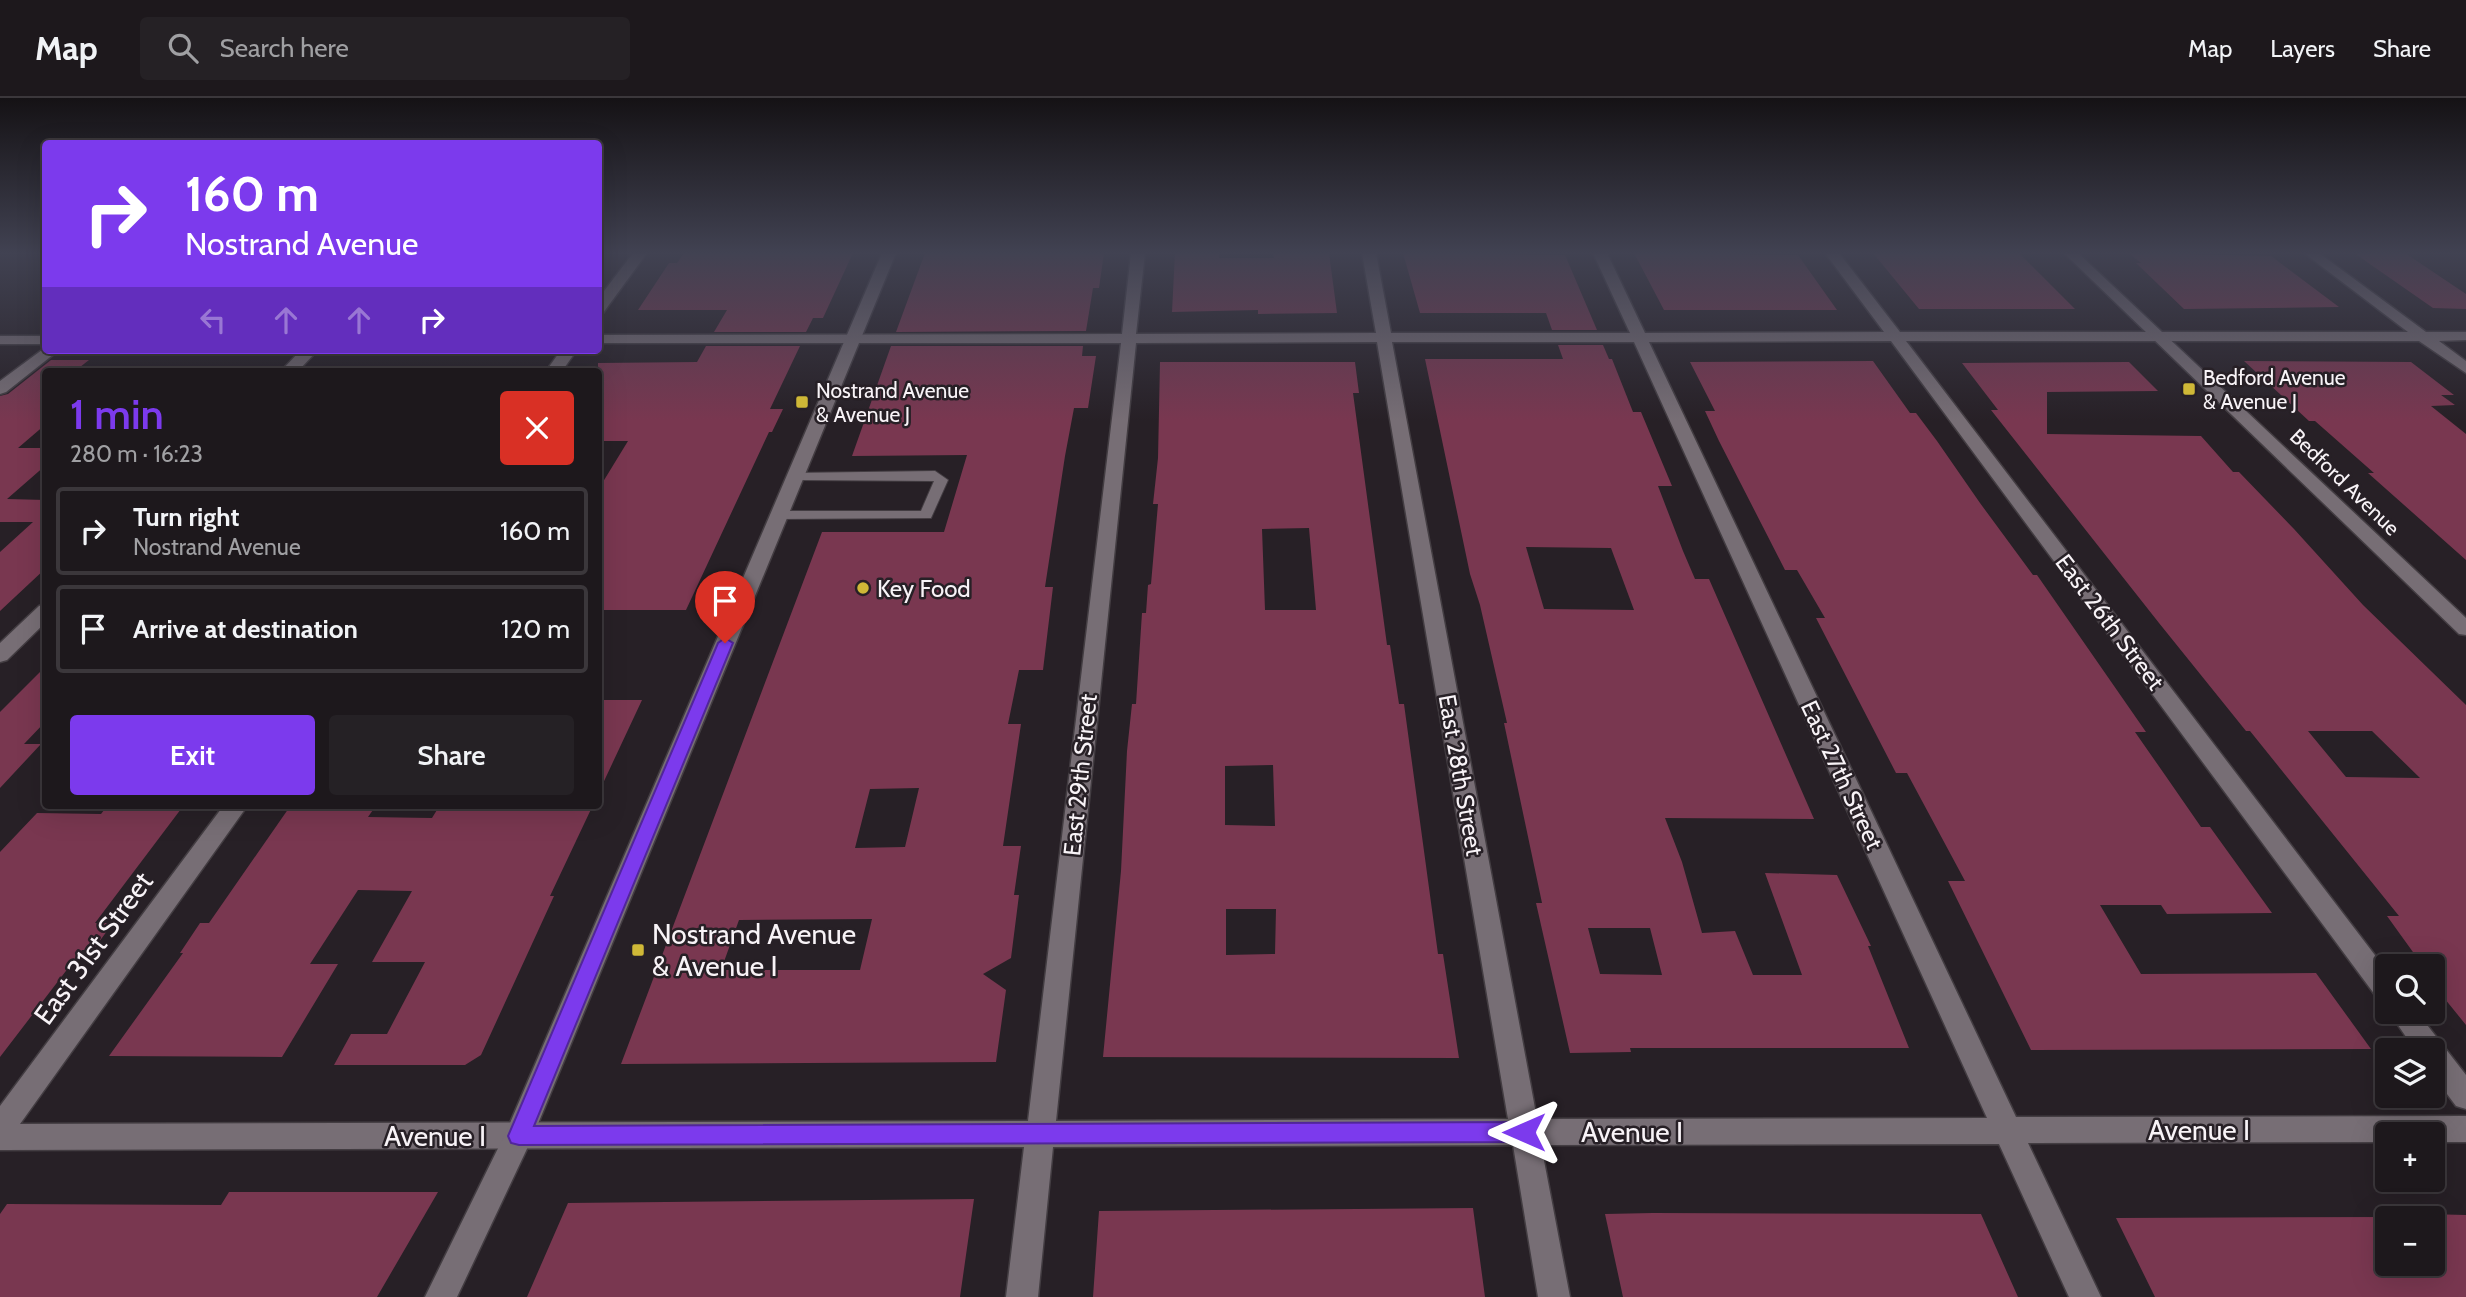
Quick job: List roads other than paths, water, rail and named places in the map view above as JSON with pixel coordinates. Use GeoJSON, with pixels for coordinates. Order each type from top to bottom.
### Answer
{"type":"FeatureCollection","features":[{"type":"Feature","properties":{"kind":"street"},"geometry":{"type":"LineString","coordinates":[[441,1297],[519,1136],[865,309]]}},
{"type":"Feature","properties":{"kind":"street","name":"East 29th Street"},"geometry":{"type":"LineString","coordinates":[[1022,1297],[1132,309]]}},
{"type":"Feature","properties":{"kind":"street","name":"East 28th Street"},"geometry":{"type":"LineString","coordinates":[[1379,309],[1554,1297]]}},
{"type":"Feature","properties":{"kind":"street","name":"East 27th Street"},"geometry":{"type":"LineString","coordinates":[[1626,309],[2085,1297]]}},
{"type":"Feature","properties":{"kind":"street","name":"East 26th Street"},"geometry":{"type":"LineString","coordinates":[[1875,309],[2375,975]]}},
{"type":"Feature","properties":{"kind":"street","name":"Bedford Avenue"},"geometry":{"type":"LineString","coordinates":[[2130,309],[2466,629]]}},
{"type":"Feature","properties":{"kind":"street"},"geometry":{"type":"LineString","coordinates":[[2387,309],[2466,368]]}},
{"type":"Feature","properties":{"kind":"street"},"geometry":{"type":"LineString","coordinates":[[602,339],[2466,336]]}},
{"type":"Feature","properties":{"kind":"street"},"geometry":{"type":"LineString","coordinates":[[0,340],[42,340]]}},
{"type":"Feature","properties":{"kind":"street"},"geometry":{"type":"LineString","coordinates":[[0,389],[46,354]]}},
{"type":"Feature","properties":{"kind":"street"},"geometry":{"type":"LineString","coordinates":[[292,368],[306,354]]}},
{"type":"Feature","properties":{"kind":"street"},"geometry":{"type":"LineString","coordinates":[[0,655],[42,614]]}},
{"type":"Feature","properties":{"kind":"street","name":"East 31st Street"},"geometry":{"type":"LineString","coordinates":[[0,1129],[234,809]]}},
{"type":"Feature","properties":{"kind":"street"},"geometry":{"type":"LineString","coordinates":[[2411,1024],[2422,1038]]}},
{"type":"Feature","properties":{"kind":"street"},"geometry":{"type":"LineString","coordinates":[[2445,1069],[2466,1097]]}},
{"type":"Feature","properties":{"kind":"street","name":"Avenue I"},"geometry":{"type":"LineString","coordinates":[[0,1137],[2466,1129]]}},
{"type":"Feature","properties":{"kind":"lane"},"geometry":{"type":"LineString","coordinates":[[779,515],[926,515],[941,480],[935,475],[796,476]]}},
{"type":"Feature","properties":{"kind":"place","name":"Bedford Avenue & Avenue J"},"geometry":{"type":"Point","coordinates":[2189,389]}},
{"type":"Feature","properties":{"kind":"place","name":"Nostrand Avenue & Avenue J"},"geometry":{"type":"Point","coordinates":[802,402]}},
{"type":"Feature","properties":{"kind":"place","name":"Key Food"},"geometry":{"type":"Point","coordinates":[863,588]}},
{"type":"Feature","properties":{"kind":"place","name":"Nostrand Avenue & Avenue I"},"geometry":{"type":"Point","coordinates":[638,950]}}]}
